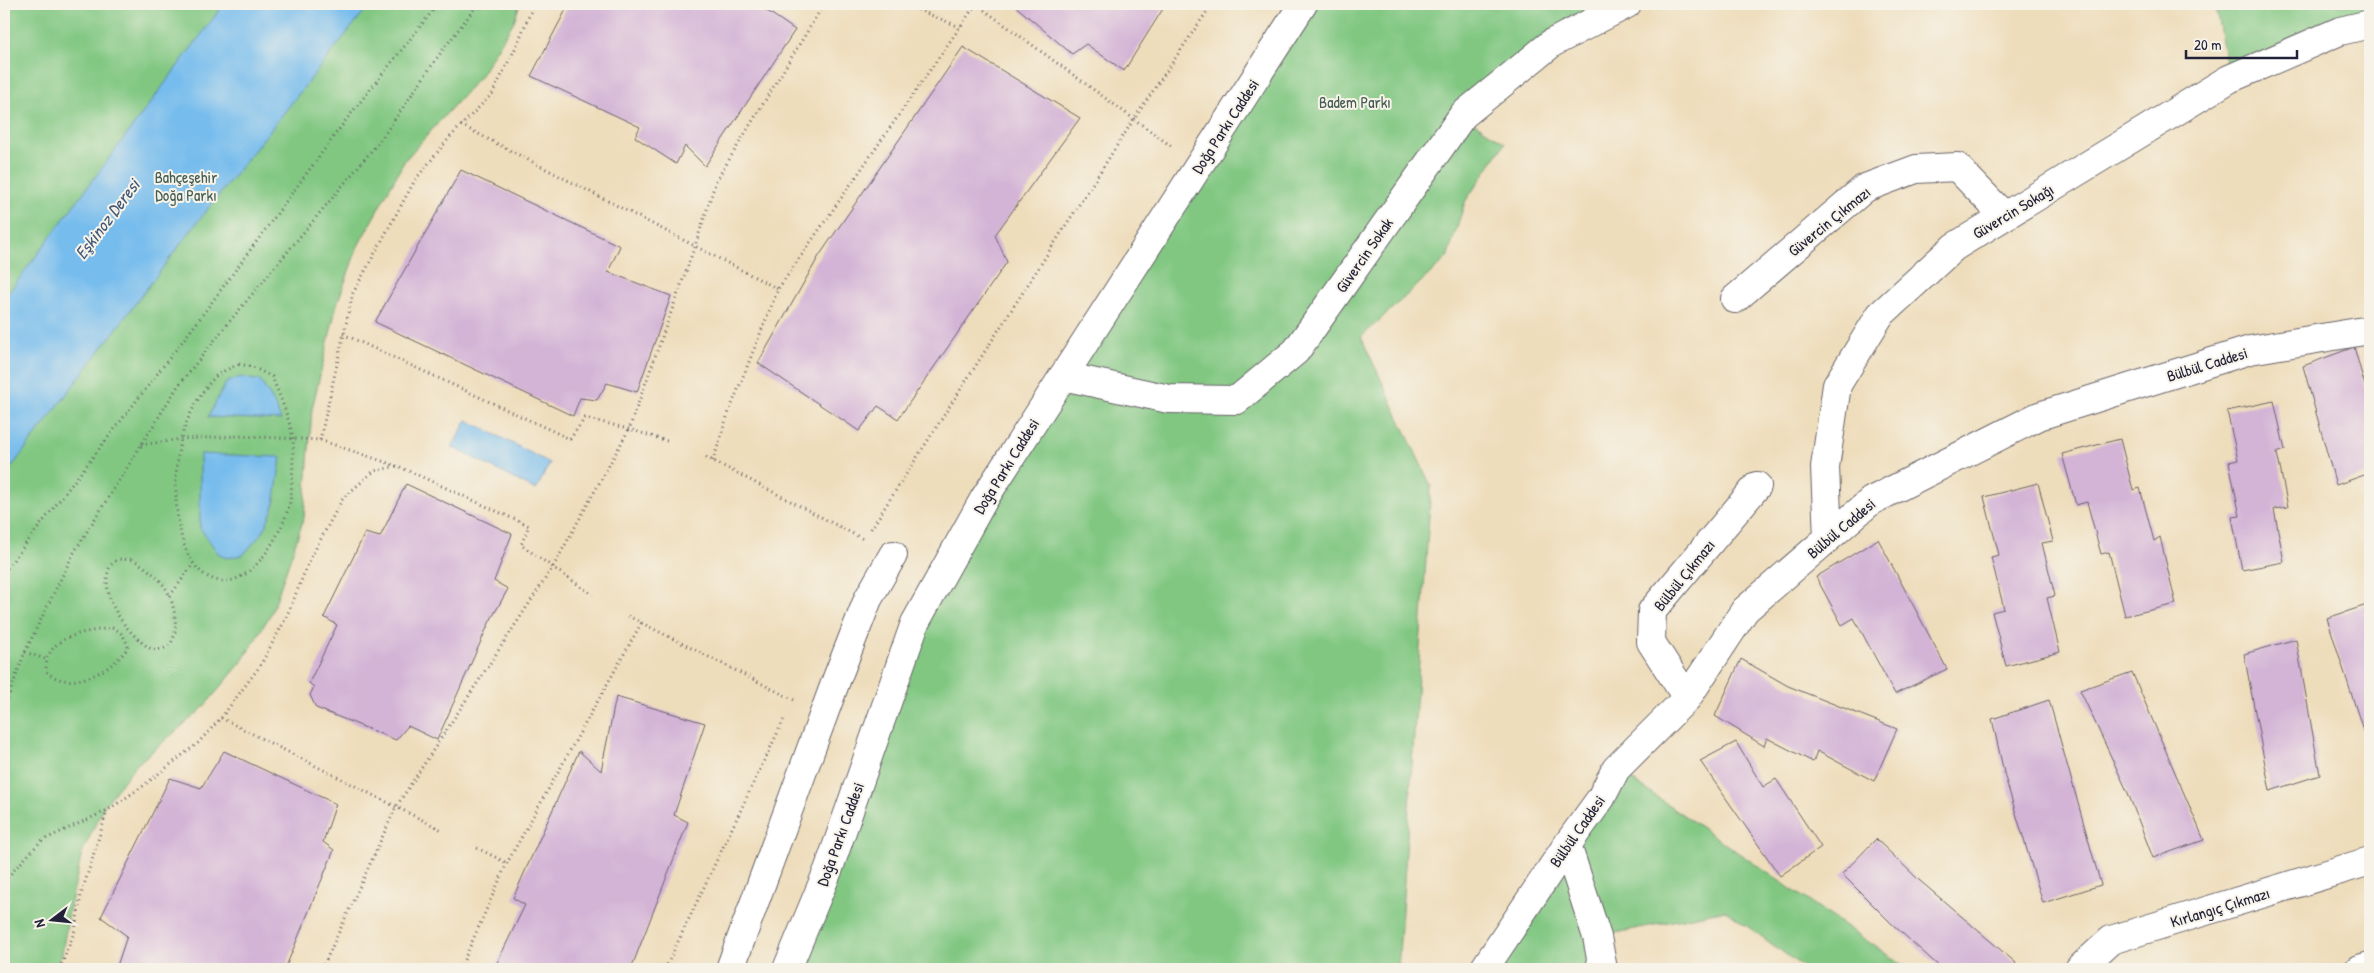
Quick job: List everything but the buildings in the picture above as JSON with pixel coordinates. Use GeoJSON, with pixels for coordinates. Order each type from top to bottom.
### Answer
{"type":"FeatureCollection","features":[{"type":"Feature","properties":{"kind":"street","name":"Doğa Parkı Caddesi"},"geometry":{"type":"LineString","coordinates":[[788,969],[829,868],[915,623],[984,498],[1303,4]]}},
{"type":"Feature","properties":{"kind":"street","name":"Güvercin Sokak"},"geometry":{"type":"LineString","coordinates":[[1063,376],[1169,399],[1237,400],[1296,352],[1463,115],[1552,43],[1627,4]]}},
{"type":"Feature","properties":{"kind":"street","name":"Güvercin Sokağı"},"geometry":{"type":"LineString","coordinates":[[1828,538],[1825,467],[1838,385],[1880,315],[1954,247],[2229,79],[2340,31],[2370,24]]}},
{"type":"Feature","properties":{"kind":"street","name":"Güvercin Çıkmazı"},"geometry":{"type":"LineString","coordinates":[[1735,299],[1865,188],[1916,169],[1957,167],[2004,216]]}},
{"type":"Feature","properties":{"kind":"street","name":"Bülbül Caddesi"},"geometry":{"type":"LineString","coordinates":[[1484,969],[1567,845],[1602,798],[1616,769],[1688,698],[1745,610],[1871,501],[2039,416],[2250,350],[2370,330]]}},
{"type":"Feature","properties":{"kind":"street","name":"Bülbül Çıkmazı"},"geometry":{"type":"LineString","coordinates":[[1688,698],[1651,642],[1652,611],[1757,486]]}},
{"type":"Feature","properties":{"kind":"street"},"geometry":{"type":"LineString","coordinates":[[730,969],[868,599],[893,556]]}},
{"type":"Feature","properties":{"kind":"street"},"geometry":{"type":"LineString","coordinates":[[1567,845],[1597,937],[1603,969]]}},
{"type":"Feature","properties":{"kind":"street","name":"Kırlangıç Çıkmazı"},"geometry":{"type":"LineString","coordinates":[[2079,969],[2111,940],[2370,861]]}},
{"type":"Feature","properties":{"kind":"street"},"geometry":{"type":"LineString","coordinates":[[2359,969],[2370,966]]}},
{"type":"Feature","properties":{"kind":"path"},"geometry":{"type":"LineString","coordinates":[[4,572],[195,325],[346,120],[438,4]]}},
{"type":"Feature","properties":{"kind":"path"},"geometry":{"type":"LineString","coordinates":[[4,708],[25,652],[73,554],[178,386],[382,138],[438,55],[478,4]]}},
{"type":"Feature","properties":{"kind":"path"},"geometry":{"type":"LineString","coordinates":[[320,440],[353,293],[410,189],[461,125],[492,94],[516,47],[534,4]]}},
{"type":"Feature","properties":{"kind":"path"},"geometry":{"type":"LineString","coordinates":[[322,969],[396,806],[553,567],[629,429],[695,246],[716,181],[824,4]]}},
{"type":"Feature","properties":{"kind":"path"},"geometry":{"type":"LineString","coordinates":[[904,4],[960,27]]}},
{"type":"Feature","properties":{"kind":"path"},"geometry":{"type":"LineString","coordinates":[[713,461],[727,417],[778,290],[975,4],[1199,166]]}},
{"type":"Feature","properties":{"kind":"path"},"geometry":{"type":"LineString","coordinates":[[864,540],[1134,119],[1212,4]]}},
{"type":"Feature","properties":{"kind":"path"},"geometry":{"type":"LineString","coordinates":[[461,125],[778,290]]}},
{"type":"Feature","properties":{"kind":"path"},"geometry":{"type":"LineString","coordinates":[[343,334],[570,439],[585,418],[670,442]]}},
{"type":"Feature","properties":{"kind":"path"},"geometry":{"type":"LineString","coordinates":[[239,364],[253,367],[272,377],[293,439],[289,505],[272,544],[257,563],[239,579],[228,581],[216,580],[203,574],[193,564],[184,548],[180,531],[177,475],[181,439],[196,404],[216,376],[239,364]]}},
{"type":"Feature","properties":{"kind":"path"},"geometry":{"type":"LineString","coordinates":[[140,446],[181,439],[238,436],[320,440],[398,466],[529,526],[521,545],[593,595]]}},
{"type":"Feature","properties":{"kind":"path"},"geometry":{"type":"LineString","coordinates":[[706,457],[893,556]]}},
{"type":"Feature","properties":{"kind":"path"},"geometry":{"type":"LineString","coordinates":[[4,880],[41,841],[108,810],[198,743],[221,718],[264,658],[286,618],[310,559],[343,498],[374,471],[398,466]]}},
{"type":"Feature","properties":{"kind":"path"},"geometry":{"type":"LineString","coordinates":[[132,559],[146,567],[170,596],[175,631],[172,642],[163,649],[151,649],[132,632],[123,623],[109,595],[107,579],[110,566],[118,560],[132,559]]}},
{"type":"Feature","properties":{"kind":"path"},"geometry":{"type":"LineString","coordinates":[[170,596],[193,564]]}},
{"type":"Feature","properties":{"kind":"path"},"geometry":{"type":"LineString","coordinates":[[628,616],[824,716]]}},
{"type":"Feature","properties":{"kind":"path"},"geometry":{"type":"LineString","coordinates":[[460,969],[507,863],[642,622]]}},
{"type":"Feature","properties":{"kind":"path"},"geometry":{"type":"LineString","coordinates":[[112,628],[118,630],[125,638],[128,647],[123,656],[95,674],[75,680],[61,681],[52,677],[46,671],[45,659],[52,647],[66,638],[112,628]]}},
{"type":"Feature","properties":{"kind":"path"},"geometry":{"type":"LineString","coordinates":[[125,638],[132,632]]}},
{"type":"Feature","properties":{"kind":"path"},"geometry":{"type":"LineString","coordinates":[[25,652],[45,659]]}},
{"type":"Feature","properties":{"kind":"path"},"geometry":{"type":"LineString","coordinates":[[789,709],[793,700]]}},
{"type":"Feature","properties":{"kind":"path"},"geometry":{"type":"LineString","coordinates":[[221,718],[442,830]]}},
{"type":"Feature","properties":{"kind":"path"},"geometry":{"type":"LineString","coordinates":[[665,969],[784,718]]}},
{"type":"Feature","properties":{"kind":"path"},"geometry":{"type":"LineString","coordinates":[[60,969],[75,930],[81,895],[108,810]]}},
{"type":"Feature","properties":{"kind":"path"},"geometry":{"type":"LineString","coordinates":[[477,848],[507,863]]}},
{"type":"Feature","properties":{"kind":"path"},"geometry":{"type":"LineString","coordinates":[[4,899],[7,913],[4,948]]}},
{"type":"Feature","properties":{"kind":"green space","name":"Bahçeşehir Doğa Parkı"},"geometry":{"type":"Polygon","coordinates":[[[4,4],[520,4],[514,21],[481,75],[405,160],[358,246],[337,304],[312,409],[304,518],[272,612],[241,663],[202,709],[136,765],[104,806],[82,853],[62,954],[53,969],[4,969],[4,4]]]}},
{"type":"Feature","properties":{"kind":"green space","name":"Badem Parkı"},"geometry":{"type":"Polygon","coordinates":[[[1303,4],[1627,4],[1464,116],[1505,143],[1465,202],[1447,258],[1361,337],[1431,486],[1398,969],[787,969],[915,623],[1303,4]]]}},
{"type":"Feature","properties":{"kind":"green space"},"geometry":{"type":"Polygon","coordinates":[[[2215,4],[2370,4],[2370,24],[2229,79],[2215,4]]]}},
{"type":"Feature","properties":{"kind":"green space"},"geometry":{"type":"Polygon","coordinates":[[[1616,769],[1908,969],[1806,969],[1725,910],[1597,937],[1603,969],[1484,969],[1616,769]]]}},
{"type":"Feature","properties":{"kind":"water","name":"Eşkinoz Deresi"},"geometry":{"type":"Polygon","coordinates":[[[224,4],[370,4],[195,225],[4,477],[4,299],[224,4]]]}},
{"type":"Feature","properties":{"kind":"water"},"geometry":{"type":"Polygon","coordinates":[[[240,377],[260,381],[272,399],[281,420],[208,417],[226,383],[240,377]]]}},
{"type":"Feature","properties":{"kind":"water"},"geometry":{"type":"Polygon","coordinates":[[[467,420],[550,463],[536,490],[452,447],[467,420]]]}},
{"type":"Feature","properties":{"kind":"water"},"geometry":{"type":"Polygon","coordinates":[[[200,454],[281,457],[274,506],[263,532],[243,555],[226,558],[218,553],[200,528],[200,454]]]}}]}
